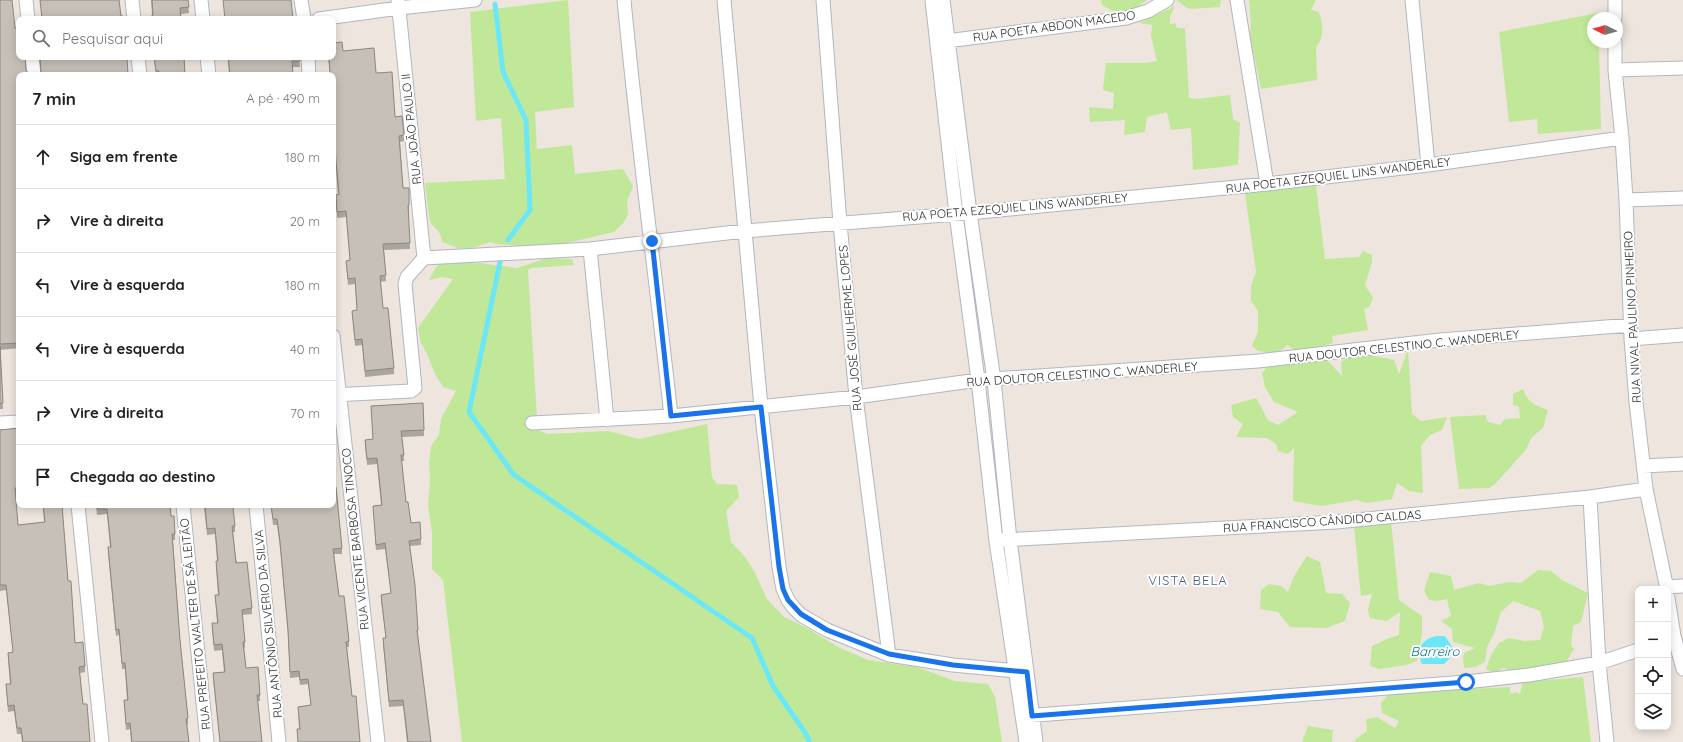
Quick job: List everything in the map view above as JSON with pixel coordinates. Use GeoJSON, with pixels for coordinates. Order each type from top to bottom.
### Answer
{"type":"FeatureCollection","features":[{"type":"Feature","properties":{"kind":"street"},"geometry":{"type":"LineString","coordinates":[[26,0],[28,16]]}},
{"type":"Feature","properties":{"kind":"street"},"geometry":{"type":"LineString","coordinates":[[132,0],[134,16]]}},
{"type":"Feature","properties":{"kind":"street"},"geometry":{"type":"LineString","coordinates":[[201,0],[203,16]]}},
{"type":"Feature","properties":{"kind":"street"},"geometry":{"type":"LineString","coordinates":[[301,0],[304,16]]}},
{"type":"Feature","properties":{"kind":"street"},"geometry":{"type":"LineString","coordinates":[[335,16],[398,4],[475,0]]}},
{"type":"Feature","properties":{"kind":"street"},"geometry":{"type":"LineString","coordinates":[[624,0],[635,114],[652,241],[671,416]]}},
{"type":"Feature","properties":{"kind":"street"},"geometry":{"type":"LineString","coordinates":[[724,0],[761,407],[779,567],[783,589],[788,600],[801,614],[827,630],[889,654],[953,665],[1021,672]]}},
{"type":"Feature","properties":{"kind":"street","name":"RUA JOSÉ GUILHERME LOPES"},"geometry":{"type":"LineString","coordinates":[[823,0],[840,223],[856,397],[889,654]]}},
{"type":"Feature","properties":{"kind":"street"},"geometry":{"type":"LineString","coordinates":[[932,0],[943,42],[994,380],[1010,540],[1021,672],[1027,716],[1026,742]]}},
{"type":"Feature","properties":{"kind":"street"},"geometry":{"type":"LineString","coordinates":[[943,0],[943,42],[956,214],[978,380],[996,541],[1021,672]]}},
{"type":"Feature","properties":{"kind":"street","name":"RUA POETA ABDON MACEDO"},"geometry":{"type":"LineString","coordinates":[[943,42],[1126,18],[1148,11],[1167,0]]}},
{"type":"Feature","properties":{"kind":"street"},"geometry":{"type":"LineString","coordinates":[[1237,0],[1267,184]]}},
{"type":"Feature","properties":{"kind":"street"},"geometry":{"type":"LineString","coordinates":[[1412,0],[1428,165]]}},
{"type":"Feature","properties":{"kind":"street"},"geometry":{"type":"LineString","coordinates":[[1614,0],[1615,12]]}},
{"type":"Feature","properties":{"kind":"street","name":"RUA JOÃO PAULO II"},"geometry":{"type":"LineString","coordinates":[[398,4],[424,258]]}},
{"type":"Feature","properties":{"kind":"street","name":"RUA NIVAL PAULINO PINHEIRO"},"geometry":{"type":"LineString","coordinates":[[1615,48],[1615,70],[1622,138],[1626,200],[1631,339],[1636,402],[1646,489],[1666,586]]}},
{"type":"Feature","properties":{"kind":"street"},"geometry":{"type":"LineString","coordinates":[[32,60],[34,72]]}},
{"type":"Feature","properties":{"kind":"street"},"geometry":{"type":"LineString","coordinates":[[138,60],[140,72]]}},
{"type":"Feature","properties":{"kind":"street"},"geometry":{"type":"LineString","coordinates":[[207,60],[209,72]]}},
{"type":"Feature","properties":{"kind":"street"},"geometry":{"type":"LineString","coordinates":[[308,60],[309,72]]}},
{"type":"Feature","properties":{"kind":"street"},"geometry":{"type":"LineString","coordinates":[[1615,70],[1683,68]]}},
{"type":"Feature","properties":{"kind":"street","name":"RUA POETA EZEQUIEL LINS WANDERLEY"},"geometry":{"type":"LineString","coordinates":[[424,258],[590,249],[744,231],[970,213],[1267,184],[1428,165],[1622,138]]}},
{"type":"Feature","properties":{"kind":"street"},"geometry":{"type":"LineString","coordinates":[[1626,200],[1683,198]]}},
{"type":"Feature","properties":{"kind":"street"},"geometry":{"type":"LineString","coordinates":[[590,249],[607,420]]}},
{"type":"Feature","properties":{"kind":"street"},"geometry":{"type":"LineString","coordinates":[[336,395],[410,391],[415,388],[405,284],[407,277],[424,258]]}},
{"type":"Feature","properties":{"kind":"street","name":"RUA DOUTOR CELESTINO C. WANDERLEY"},"geometry":{"type":"LineString","coordinates":[[532,423],[671,416],[856,397],[978,380],[1258,361],[1440,340],[1631,325]]}},
{"type":"Feature","properties":{"kind":"street"},"geometry":{"type":"LineString","coordinates":[[1631,339],[1683,335]]}},
{"type":"Feature","properties":{"kind":"street","name":"RUA VICENTE BARBOSA TINOCO"},"geometry":{"type":"LineString","coordinates":[[336,395],[378,742]]}},
{"type":"Feature","properties":{"kind":"street"},"geometry":{"type":"LineString","coordinates":[[0,423],[16,422]]}},
{"type":"Feature","properties":{"kind":"street"},"geometry":{"type":"LineString","coordinates":[[1643,466],[1683,464]]}},
{"type":"Feature","properties":{"kind":"street","name":"RUA FRANCISCO CÂNDIDO CALDAS"},"geometry":{"type":"LineString","coordinates":[[996,541],[1336,522],[1590,497],[1646,489]]}},
{"type":"Feature","properties":{"kind":"street"},"geometry":{"type":"LineString","coordinates":[[1590,497],[1599,663],[1607,742]]}},
{"type":"Feature","properties":{"kind":"street"},"geometry":{"type":"LineString","coordinates":[[78,508],[102,742]]}},
{"type":"Feature","properties":{"kind":"street","name":"RUA PREFEITO WALTER DE SÁ LEITÃO"},"geometry":{"type":"LineString","coordinates":[[183,508],[208,742]]}},
{"type":"Feature","properties":{"kind":"street","name":"RUA ANTÔNIO SILVERIO DA SILVA"},"geometry":{"type":"LineString","coordinates":[[256,508],[279,742]]}},
{"type":"Feature","properties":{"kind":"street"},"geometry":{"type":"LineString","coordinates":[[1671,590],[1683,586]]}},
{"type":"Feature","properties":{"kind":"street","name":"RUA NIVAL PAULINO PINHEIRO"},"geometry":{"type":"LineString","coordinates":[[1671,638],[1683,669]]}},
{"type":"Feature","properties":{"kind":"street"},"geometry":{"type":"LineString","coordinates":[[1027,716],[1466,682],[1529,675],[1599,663],[1635,651]]}},
{"type":"Feature","properties":{"kind":"street"},"geometry":{"type":"LineString","coordinates":[[1027,716],[1036,742]]}},
{"type":"Feature","properties":{"kind":"green space"},"geometry":{"type":"Polygon","coordinates":[[[568,0],[574,107],[535,112],[537,149],[572,145],[575,174],[623,169],[633,186],[627,201],[628,215],[623,223],[614,232],[559,245],[524,246],[490,242],[471,248],[458,248],[442,242],[439,233],[430,221],[425,183],[505,179],[501,118],[476,121],[470,12],[568,0]]]}},
{"type":"Feature","properties":{"kind":"green space"},"geometry":{"type":"Polygon","coordinates":[[[1101,0],[1147,0],[1132,10],[1118,14],[1102,5],[1101,0]]]}},
{"type":"Feature","properties":{"kind":"green space"},"geometry":{"type":"Polygon","coordinates":[[[1176,0],[1221,0],[1220,7],[1189,9],[1176,0]]]}},
{"type":"Feature","properties":{"kind":"green space"},"geometry":{"type":"Polygon","coordinates":[[[1249,0],[1316,0],[1311,10],[1319,12],[1322,30],[1321,38],[1316,47],[1317,80],[1261,89],[1254,55],[1249,46],[1251,25],[1249,0]]]}},
{"type":"Feature","properties":{"kind":"green space"},"geometry":{"type":"Polygon","coordinates":[[[1175,6],[1170,17],[1170,24],[1175,23],[1177,28],[1185,28],[1189,98],[1197,99],[1230,95],[1233,119],[1240,123],[1238,164],[1193,170],[1191,128],[1171,130],[1167,112],[1147,117],[1145,132],[1124,135],[1125,120],[1090,122],[1089,107],[1113,109],[1114,93],[1103,90],[1106,63],[1146,63],[1157,61],[1151,36],[1152,25],[1139,23],[1175,6]]]}},
{"type":"Feature","properties":{"kind":"green space"},"geometry":{"type":"Polygon","coordinates":[[[1587,15],[1587,48],[1599,48],[1601,129],[1538,134],[1537,119],[1509,122],[1499,32],[1587,15]]]}},
{"type":"Feature","properties":{"kind":"green space"},"geometry":{"type":"Polygon","coordinates":[[[1316,186],[1325,259],[1359,257],[1363,251],[1372,255],[1372,262],[1365,285],[1373,298],[1369,307],[1364,309],[1368,330],[1332,336],[1333,343],[1298,352],[1287,345],[1277,354],[1258,351],[1252,346],[1258,331],[1258,311],[1251,301],[1251,286],[1256,272],[1245,193],[1316,186]]]}},
{"type":"Feature","properties":{"kind":"green space"},"geometry":{"type":"Polygon","coordinates":[[[547,258],[572,259],[574,265],[531,268],[528,270],[537,418],[540,431],[548,434],[608,431],[639,439],[707,424],[712,477],[717,484],[737,485],[739,497],[726,511],[731,542],[745,557],[754,571],[767,599],[784,617],[807,628],[838,647],[868,660],[917,667],[955,681],[988,684],[995,697],[1002,742],[462,742],[443,580],[432,569],[432,532],[428,506],[431,446],[439,435],[441,419],[456,391],[443,387],[435,374],[421,343],[418,328],[453,279],[442,277],[429,280],[436,267],[442,263],[464,261],[517,268],[547,258]]]}},
{"type":"Feature","properties":{"kind":"green space"},"geometry":{"type":"Polygon","coordinates":[[[1408,349],[1412,414],[1421,421],[1447,417],[1442,430],[1430,435],[1421,446],[1423,493],[1409,491],[1397,483],[1392,499],[1367,503],[1357,500],[1322,506],[1293,501],[1294,448],[1288,454],[1278,451],[1276,444],[1267,438],[1236,437],[1243,424],[1233,417],[1231,405],[1256,398],[1268,420],[1278,425],[1298,412],[1274,402],[1265,387],[1262,373],[1267,367],[1319,358],[1328,361],[1342,376],[1341,362],[1353,356],[1367,355],[1394,360],[1399,374],[1408,349]]]}},
{"type":"Feature","properties":{"kind":"green space"},"geometry":{"type":"Polygon","coordinates":[[[1523,389],[1532,403],[1548,410],[1543,428],[1532,437],[1525,451],[1495,484],[1489,488],[1459,489],[1450,417],[1485,415],[1488,422],[1500,425],[1505,419],[1520,418],[1519,407],[1513,405],[1513,394],[1523,389]]]}},
{"type":"Feature","properties":{"kind":"green space"},"geometry":{"type":"Polygon","coordinates":[[[1391,521],[1399,600],[1422,616],[1422,634],[1417,661],[1406,665],[1379,669],[1370,666],[1372,646],[1399,635],[1400,612],[1387,621],[1370,618],[1368,610],[1372,594],[1361,596],[1354,527],[1391,521]]]}},
{"type":"Feature","properties":{"kind":"green space"},"geometry":{"type":"Polygon","coordinates":[[[1307,556],[1320,562],[1326,593],[1342,594],[1350,603],[1345,621],[1326,628],[1290,627],[1278,612],[1260,609],[1261,590],[1269,584],[1281,586],[1288,592],[1294,576],[1307,556]]]}},
{"type":"Feature","properties":{"kind":"green space"},"geometry":{"type":"Polygon","coordinates":[[[1538,570],[1551,571],[1562,580],[1588,593],[1581,622],[1573,626],[1571,645],[1574,649],[1565,664],[1513,672],[1504,668],[1493,673],[1486,669],[1491,655],[1499,643],[1509,638],[1524,641],[1540,640],[1544,627],[1540,611],[1513,601],[1501,612],[1494,634],[1487,647],[1485,662],[1475,667],[1464,668],[1464,653],[1475,648],[1453,642],[1452,629],[1441,621],[1451,616],[1447,599],[1437,601],[1429,600],[1424,591],[1430,572],[1451,576],[1454,590],[1479,583],[1489,586],[1509,582],[1521,583],[1538,570]]]}},
{"type":"Feature","properties":{"kind":"green space"},"geometry":{"type":"Polygon","coordinates":[[[1583,677],[1591,742],[1354,742],[1367,731],[1366,719],[1377,717],[1395,728],[1399,721],[1382,713],[1381,703],[1390,693],[1510,687],[1510,694],[1516,692],[1520,694],[1523,682],[1583,677]]]}},
{"type":"Feature","properties":{"kind":"green space"},"geometry":{"type":"Polygon","coordinates":[[[1308,726],[1333,730],[1332,742],[1302,742],[1308,726]]]}},
{"type":"Feature","properties":{"kind":"water","name":"Barreiro"},"geometry":{"type":"Polygon","coordinates":[[[1436,636],[1445,636],[1453,648],[1450,658],[1444,664],[1422,664],[1419,654],[1421,646],[1426,640],[1436,636]]]}},
{"type":"Feature","properties":{"kind":"building"},"geometry":{"type":"Polygon","coordinates":[[[0,0],[12,0],[16,28],[16,60],[25,60],[28,72],[16,72],[16,343],[0,344],[0,0]]]}},
{"type":"Feature","properties":{"kind":"building"},"geometry":{"type":"Polygon","coordinates":[[[40,0],[119,0],[121,16],[42,16],[40,0]]]}},
{"type":"Feature","properties":{"kind":"building"},"geometry":{"type":"Polygon","coordinates":[[[152,0],[188,0],[189,7],[180,8],[181,16],[152,16],[152,0]]]}},
{"type":"Feature","properties":{"kind":"building"},"geometry":{"type":"Polygon","coordinates":[[[223,0],[291,0],[293,16],[225,16],[223,0]]]}},
{"type":"Feature","properties":{"kind":"building"},"geometry":{"type":"Polygon","coordinates":[[[342,42],[343,51],[374,48],[376,73],[392,72],[395,117],[402,116],[404,135],[399,136],[403,188],[409,188],[408,205],[410,243],[383,244],[386,275],[380,276],[383,308],[388,308],[394,368],[365,371],[362,339],[355,340],[352,311],[357,310],[355,278],[348,279],[346,261],[350,260],[346,211],[337,212],[336,195],[339,194],[336,161],[336,72],[330,72],[329,60],[336,60],[336,43],[342,42]]]}},
{"type":"Feature","properties":{"kind":"building"},"geometry":{"type":"Polygon","coordinates":[[[40,60],[127,60],[128,72],[41,72],[40,60]]]}},
{"type":"Feature","properties":{"kind":"building"},"geometry":{"type":"Polygon","coordinates":[[[154,60],[184,60],[185,72],[156,71],[154,60]]]}},
{"type":"Feature","properties":{"kind":"building"},"geometry":{"type":"Polygon","coordinates":[[[228,60],[300,61],[292,61],[293,72],[230,72],[228,60]]]}},
{"type":"Feature","properties":{"kind":"building"},"geometry":{"type":"Polygon","coordinates":[[[0,346],[3,403],[0,404],[0,346]]]}},
{"type":"Feature","properties":{"kind":"building"},"geometry":{"type":"Polygon","coordinates":[[[423,403],[424,430],[401,431],[404,455],[401,455],[406,502],[408,502],[411,523],[420,522],[421,539],[409,541],[415,585],[417,630],[431,742],[408,742],[403,700],[389,701],[383,638],[386,638],[381,595],[391,593],[385,543],[376,545],[373,506],[382,505],[377,458],[367,459],[365,440],[373,439],[371,406],[423,403]]]}},
{"type":"Feature","properties":{"kind":"building"},"geometry":{"type":"Polygon","coordinates":[[[16,428],[15,488],[18,525],[45,522],[43,508],[62,508],[68,581],[71,581],[75,643],[83,642],[85,666],[79,667],[83,704],[87,704],[90,742],[23,742],[21,728],[17,728],[14,705],[8,706],[6,684],[11,684],[8,653],[13,652],[6,585],[0,585],[0,430],[16,428]]]}},
{"type":"Feature","properties":{"kind":"building"},"geometry":{"type":"Polygon","coordinates":[[[336,487],[342,548],[333,549],[339,596],[344,596],[349,641],[346,642],[352,696],[356,696],[360,742],[298,742],[297,729],[300,729],[298,707],[311,705],[308,679],[300,680],[299,671],[290,672],[288,630],[280,542],[277,519],[273,519],[271,508],[336,508],[336,487]]]}},
{"type":"Feature","properties":{"kind":"building"},"geometry":{"type":"Polygon","coordinates":[[[170,508],[171,516],[174,516],[175,534],[172,534],[189,742],[132,742],[130,723],[126,724],[124,700],[128,700],[125,663],[122,663],[119,629],[116,630],[108,547],[111,547],[107,509],[97,509],[170,508]]]}},
{"type":"Feature","properties":{"kind":"building"},"geometry":{"type":"Polygon","coordinates":[[[205,508],[233,508],[235,526],[232,526],[236,563],[247,562],[252,608],[242,610],[245,642],[243,642],[246,668],[258,667],[260,695],[257,695],[262,742],[220,742],[213,673],[225,672],[222,644],[214,645],[212,623],[218,623],[215,595],[219,595],[215,528],[207,529],[205,508]]]}},
{"type":"Feature","properties":{"kind":"waterway"},"geometry":{"type":"LineString","coordinates":[[495,4],[503,72],[526,120],[530,210],[508,240]]}},
{"type":"Feature","properties":{"kind":"waterway"},"geometry":{"type":"LineString","coordinates":[[500,262],[469,412],[514,475],[752,638],[773,686],[804,731],[809,742]]}},
{"type":"Feature","properties":{"kind":"district","name":"VISTA BELA"},"geometry":{"type":"Point","coordinates":[1188,580]}},
{"type":"Feature","properties":{"kind":"route"},"geometry":{"type":"LineString","coordinates":[[652,241],[671,416],[761,407],[779,567],[783,589],[794,608],[827,630],[889,654],[953,665],[1027,672],[1032,716],[1466,682]]}}]}
